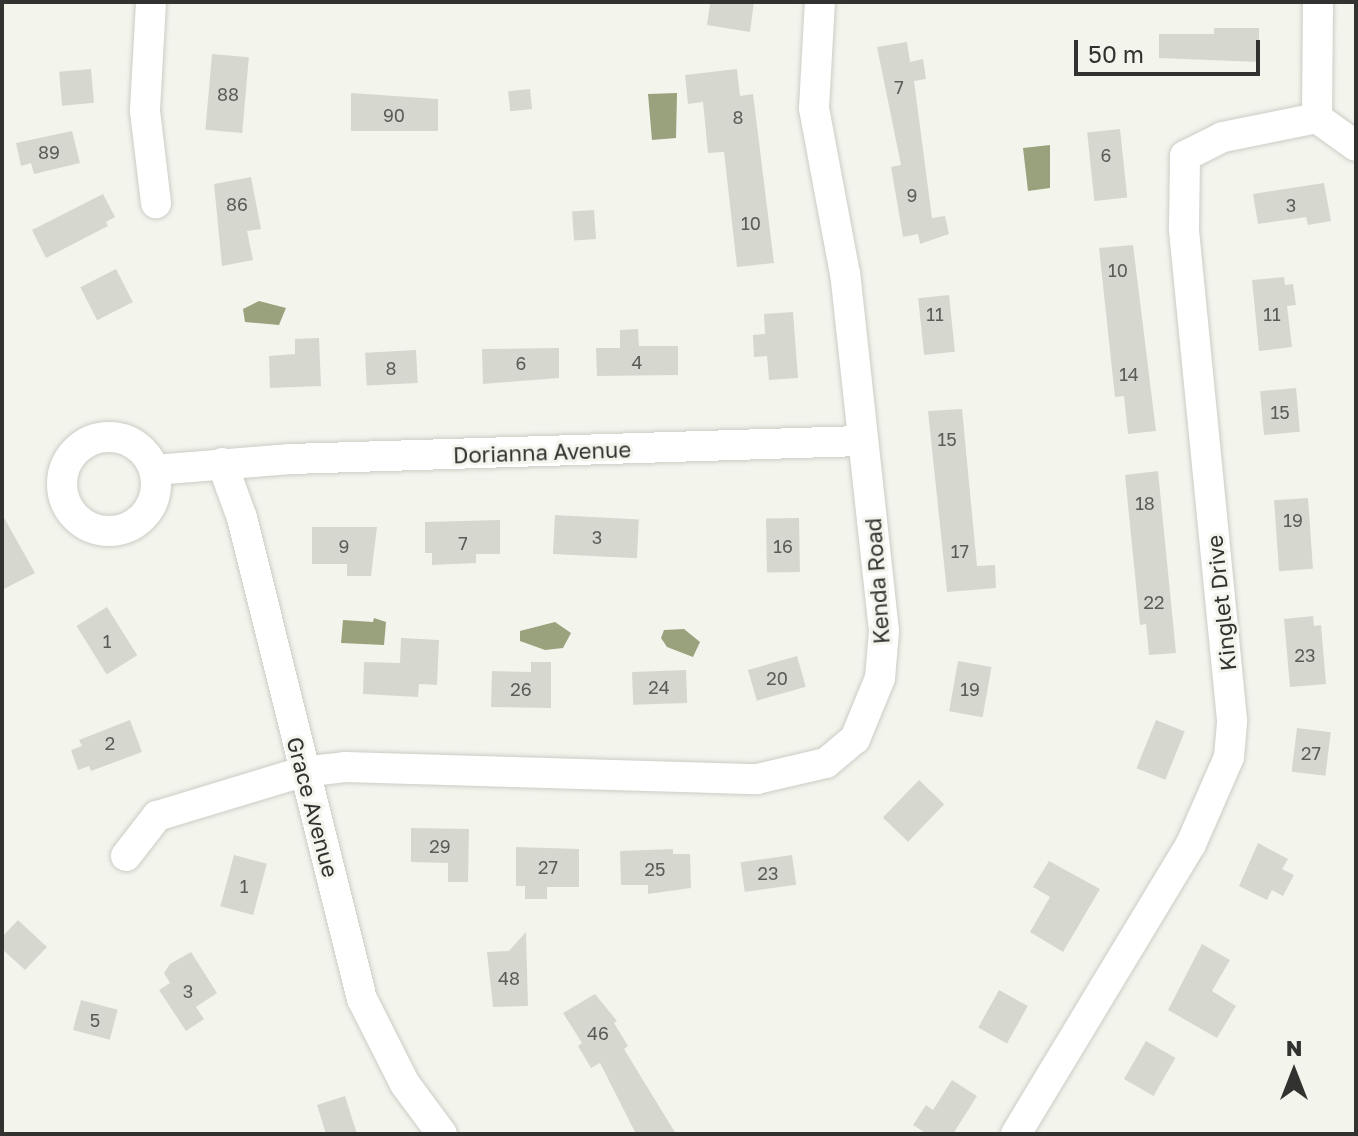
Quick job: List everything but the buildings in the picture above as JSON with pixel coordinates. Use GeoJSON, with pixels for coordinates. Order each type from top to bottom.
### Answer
{"type":"FeatureCollection","features":[{"type":"Feature","properties":{"kind":"street"},"geometry":{"type":"LineString","coordinates":[[151,2],[145,111],[156,203]]}},
{"type":"Feature","properties":{"kind":"street","name":"Kenda Road"},"geometry":{"type":"LineString","coordinates":[[126,856],[157,816],[302,772],[345,767],[757,779],[826,763],[843,753],[865,722],[882,664],[881,598],[841,251],[814,108],[820,2]]}},
{"type":"Feature","properties":{"kind":"street"},"geometry":{"type":"LineString","coordinates":[[1318,2],[1317,118],[1356,146]]}},
{"type":"Feature","properties":{"kind":"street","name":"Kinglet Drive"},"geometry":{"type":"LineString","coordinates":[[1016,1134],[1191,844],[1229,757],[1232,720],[1184,229],[1185,156],[1223,137],[1317,118]]}},
{"type":"Feature","properties":{"kind":"street","name":"Dorianna Avenue"},"geometry":{"type":"LineString","coordinates":[[154,470],[222,463],[862,441]]}},
{"type":"Feature","properties":{"kind":"street","name":"Grace Avenue"},"geometry":{"type":"LineString","coordinates":[[222,463],[242,518],[302,772],[362,999],[405,1084],[442,1134]]}},
{"type":"Feature","properties":{"kind":"shaded area"},"geometry":{"type":"Polygon","coordinates":[[[677,93],[676,138],[652,140],[648,94],[677,93]]]}},
{"type":"Feature","properties":{"kind":"shaded area"},"geometry":{"type":"Polygon","coordinates":[[[1050,145],[1050,188],[1028,191],[1023,148],[1050,145]]]}},
{"type":"Feature","properties":{"kind":"shaded area"},"geometry":{"type":"Polygon","coordinates":[[[259,301],[286,308],[279,325],[245,322],[243,309],[259,301]]]}},
{"type":"Feature","properties":{"kind":"shaded area"},"geometry":{"type":"Polygon","coordinates":[[[374,618],[386,622],[384,645],[341,643],[343,620],[373,622],[374,618]]]}},
{"type":"Feature","properties":{"kind":"shaded area"},"geometry":{"type":"Polygon","coordinates":[[[555,622],[571,633],[563,648],[545,650],[520,641],[520,631],[555,622]]]}},
{"type":"Feature","properties":{"kind":"shaded area"},"geometry":{"type":"Polygon","coordinates":[[[684,629],[700,642],[693,657],[667,647],[661,638],[664,630],[684,629]]]}}]}
